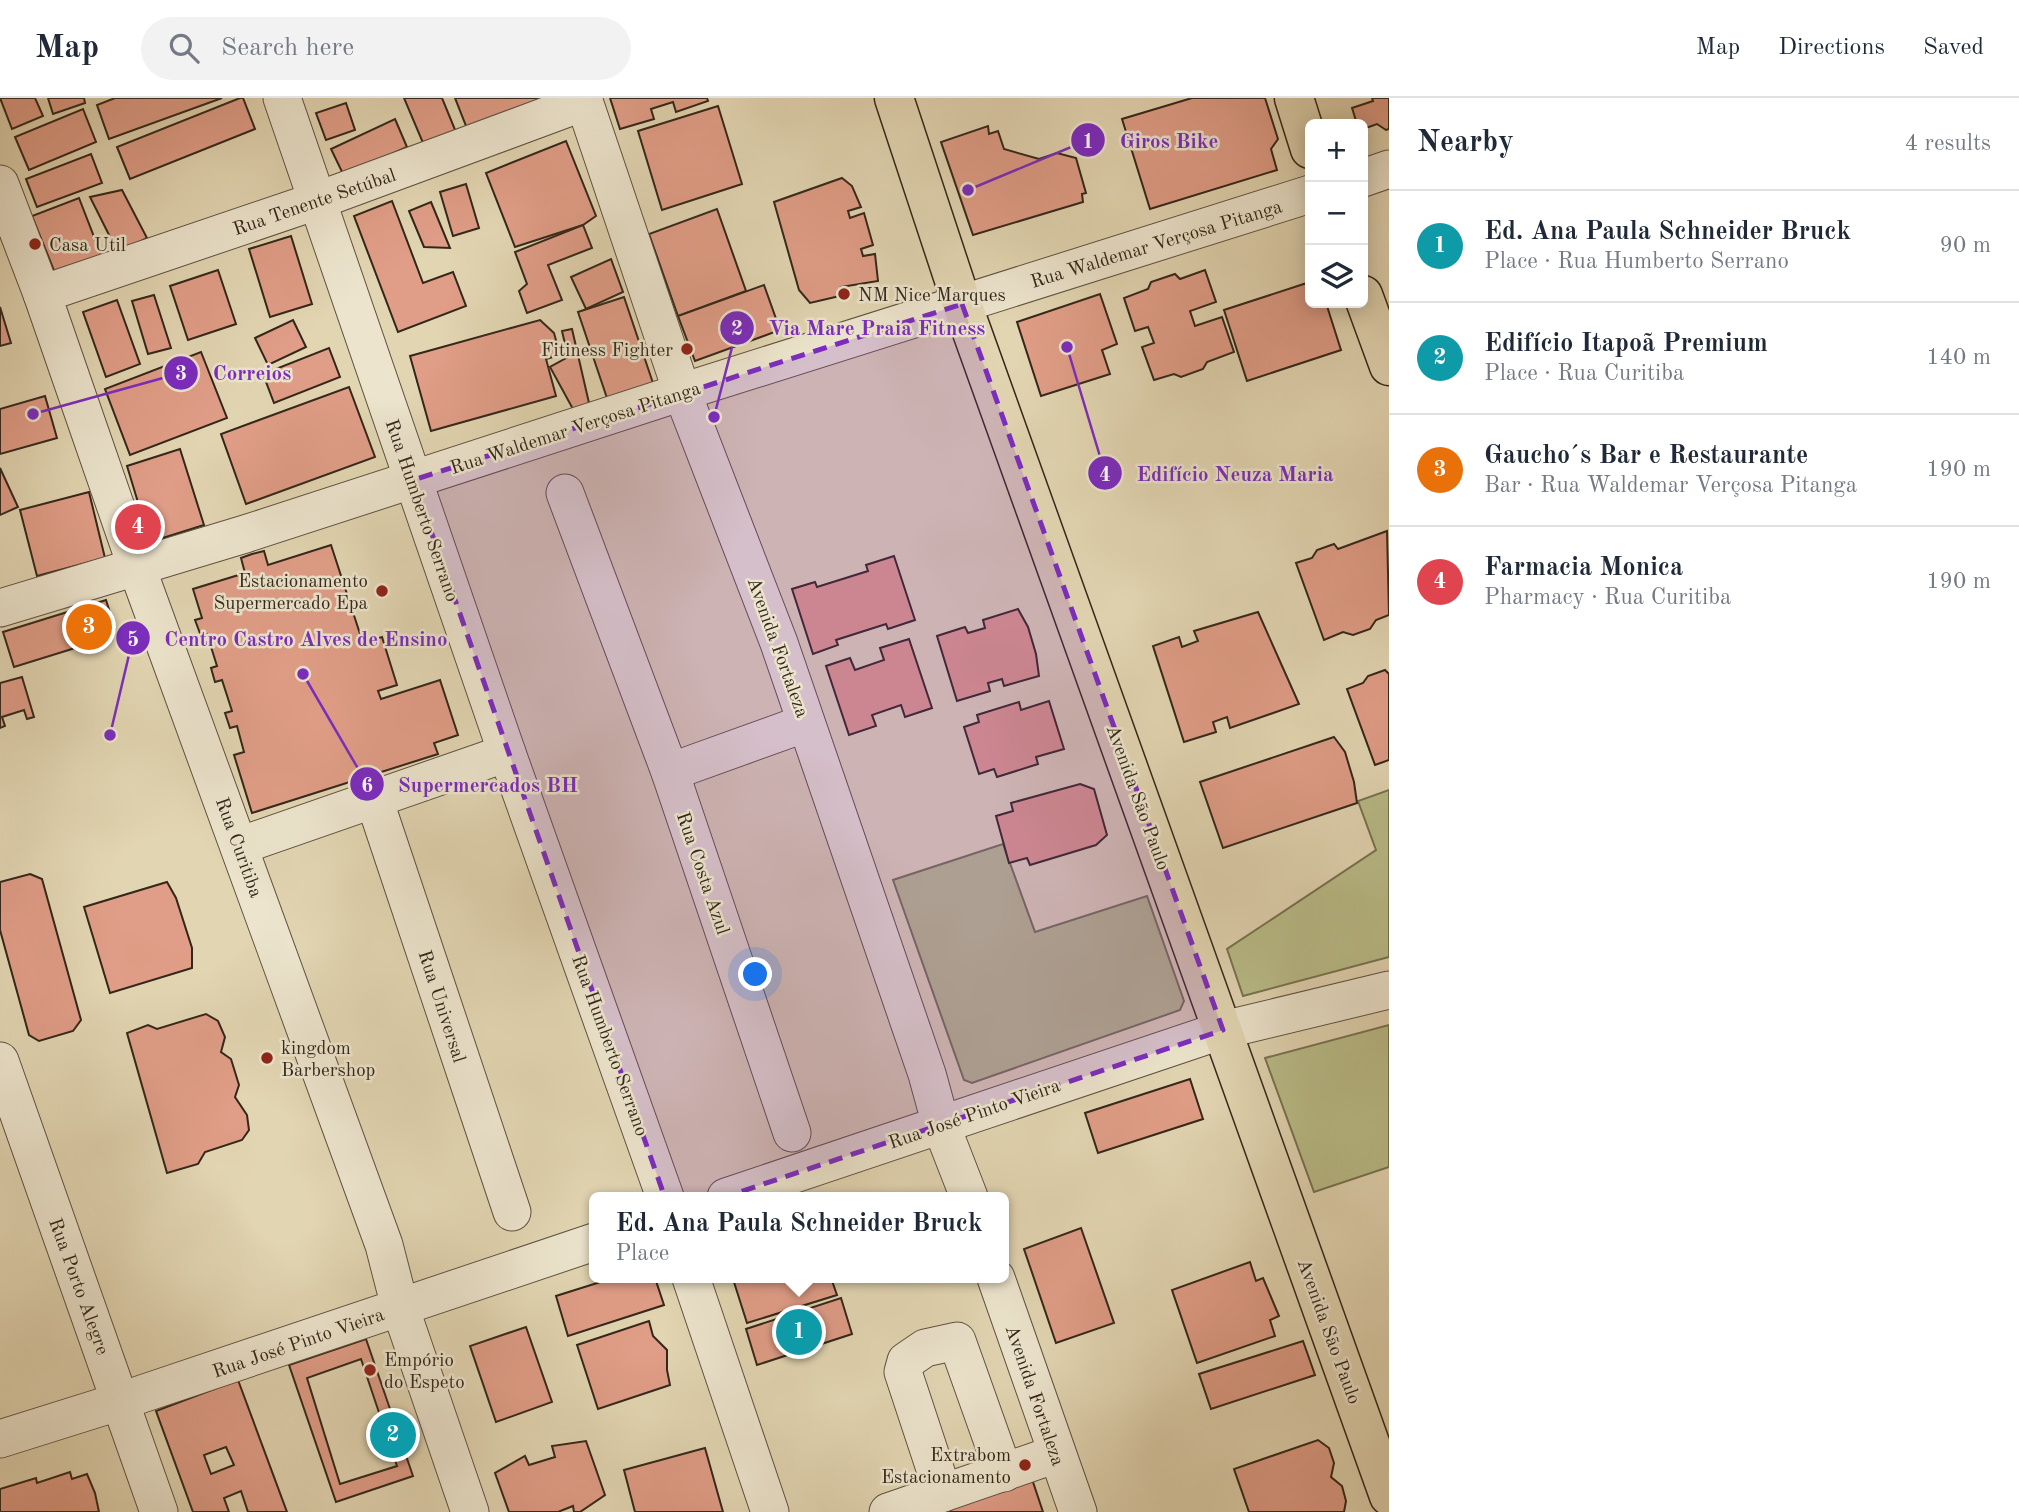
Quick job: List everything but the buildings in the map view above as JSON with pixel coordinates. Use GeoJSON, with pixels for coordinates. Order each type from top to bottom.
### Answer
{"type":"FeatureCollection","features":[{"type":"Feature","properties":{"kind":"main road","name":"Avenida São Paulo"},"geometry":{"type":"LineString","coordinates":[[894,98],[962,303],[1389,1496]]}},
{"type":"Feature","properties":{"kind":"main road"},"geometry":{"type":"LineString","coordinates":[[1294,98],[1305,133]]}},
{"type":"Feature","properties":{"kind":"main road"},"geometry":{"type":"LineString","coordinates":[[1368,308],[1389,366]]}},
{"type":"Feature","properties":{"kind":"street","name":"Rua Humberto Serrano"},"geometry":{"type":"LineString","coordinates":[[282,98],[507,753],[663,1192]]}},
{"type":"Feature","properties":{"kind":"street","name":"Rua Tenente Setúbal"},"geometry":{"type":"LineString","coordinates":[[41,293],[319,200],[583,100]]}},
{"type":"Feature","properties":{"kind":"street","name":"Avenida Fortaleza"},"geometry":{"type":"LineString","coordinates":[[583,100],[682,392],[779,643],[927,1074],[941,1125],[967,1192]]}},
{"type":"Feature","properties":{"kind":"street"},"geometry":{"type":"LineString","coordinates":[[1368,176],[1389,169]]}},
{"type":"Feature","properties":{"kind":"street","name":"Rua Curitiba"},"geometry":{"type":"LineString","coordinates":[[0,184],[384,1245],[400,1307],[470,1512]]}},
{"type":"Feature","properties":{"kind":"street","name":"Rua Waldemar Verçosa Pitanga"},"geometry":{"type":"LineString","coordinates":[[0,608],[137,568],[682,392],[1305,196]]}},
{"type":"Feature","properties":{"kind":"street","name":"Rua Costa Azul"},"geometry":{"type":"LineString","coordinates":[[565,493],[670,772],[792,1133]]}},
{"type":"Feature","properties":{"kind":"street"},"geometry":{"type":"LineString","coordinates":[[670,772],[806,723]]}},
{"type":"Feature","properties":{"kind":"street"},"geometry":{"type":"LineString","coordinates":[[239,846],[507,753]]}},
{"type":"Feature","properties":{"kind":"street","name":"Rua Universal"},"geometry":{"type":"LineString","coordinates":[[374,799],[512,1212]]}},
{"type":"Feature","properties":{"kind":"street","name":"Rua José Pinto Vieira"},"geometry":{"type":"LineString","coordinates":[[741,1192],[1223,1030],[1389,990]]}},
{"type":"Feature","properties":{"kind":"street","name":"Rua Porto Alegre"},"geometry":{"type":"LineString","coordinates":[[0,1061],[159,1512]]}},
{"type":"Feature","properties":{"kind":"street","name":"Rua José Pinto Vieira"},"geometry":{"type":"LineString","coordinates":[[0,1439],[589,1244]]}},
{"type":"Feature","properties":{"kind":"street"},"geometry":{"type":"LineString","coordinates":[[693,1283],[770,1512]]}},
{"type":"Feature","properties":{"kind":"street","name":"Avenida Fortaleza"},"geometry":{"type":"LineString","coordinates":[[998,1283],[1078,1512]]}},
{"type":"Feature","properties":{"kind":"street"},"geometry":{"type":"LineString","coordinates":[[943,1493],[904,1372],[906,1361],[925,1348],[957,1341],[1004,1473]]}},
{"type":"Feature","properties":{"kind":"street"},"geometry":{"type":"LineString","coordinates":[[888,1512],[1056,1454]]}},
{"type":"Feature","properties":{"kind":"highlighted area"},"geometry":{"type":"Polygon","coordinates":[[[962,304],[1223,1030],[671,1215],[413,480],[962,304]]]}},
{"type":"Feature","properties":{"kind":"green space"},"geometry":{"type":"Polygon","coordinates":[[[1389,790],[1389,957],[1243,996],[1227,949],[1376,850],[1358,801],[1389,790]]]}},
{"type":"Feature","properties":{"kind":"green space"},"geometry":{"type":"Polygon","coordinates":[[[1003,844],[1035,932],[1147,896],[1184,1001],[1180,1010],[972,1083],[964,1080],[893,880],[1003,844]]]}},
{"type":"Feature","properties":{"kind":"green space"},"geometry":{"type":"Polygon","coordinates":[[[1389,1025],[1389,1167],[1314,1192],[1265,1058],[1389,1025]]]}},
{"type":"Feature","properties":{"kind":"place","name":"Giros Bike"},"geometry":{"type":"Point","coordinates":[968,190]}},
{"type":"Feature","properties":{"kind":"place","name":"Casa Util"},"geometry":{"type":"Point","coordinates":[35,244]}},
{"type":"Feature","properties":{"kind":"place","name":"NM Nice Marques"},"geometry":{"type":"Point","coordinates":[844,294]}},
{"type":"Feature","properties":{"kind":"place","name":"Edifício Neuza Maria"},"geometry":{"type":"Point","coordinates":[1067,347]}},
{"type":"Feature","properties":{"kind":"place","name":"Fitiness Fighter"},"geometry":{"type":"Point","coordinates":[687,349]}},
{"type":"Feature","properties":{"kind":"place","name":"Correios"},"geometry":{"type":"Point","coordinates":[33,414]}},
{"type":"Feature","properties":{"kind":"place","name":"Via Mare Praia Fitness"},"geometry":{"type":"Point","coordinates":[714,417]}},
{"type":"Feature","properties":{"kind":"place","name":"Farmacia Monica"},"geometry":{"type":"Point","coordinates":[138,527]}},
{"type":"Feature","properties":{"kind":"place","name":"Estacionamento Supermercado Epa"},"geometry":{"type":"Point","coordinates":[382,591]}},
{"type":"Feature","properties":{"kind":"place","name":"Gaucho´s Bar e Restaurante"},"geometry":{"type":"Point","coordinates":[89,627]}},
{"type":"Feature","properties":{"kind":"place","name":"Supermercados BH"},"geometry":{"type":"Point","coordinates":[303,674]}},
{"type":"Feature","properties":{"kind":"place","name":"Centro Castro Alves de Ensino"},"geometry":{"type":"Point","coordinates":[110,735]}},
{"type":"Feature","properties":{"kind":"place","name":"kingdom Barbershop"},"geometry":{"type":"Point","coordinates":[267,1058]}},
{"type":"Feature","properties":{"kind":"place","name":"Ed. Ana Paula Schneider Bruck"},"geometry":{"type":"Point","coordinates":[799,1332]}},
{"type":"Feature","properties":{"kind":"place","name":"Empório do Espeto"},"geometry":{"type":"Point","coordinates":[370,1370]}},
{"type":"Feature","properties":{"kind":"place","name":"Edifício Itapoã Premium"},"geometry":{"type":"Point","coordinates":[393,1435]}},
{"type":"Feature","properties":{"kind":"place","name":"Extrabom Estacionamento"},"geometry":{"type":"Point","coordinates":[1025,1465]}}]}
